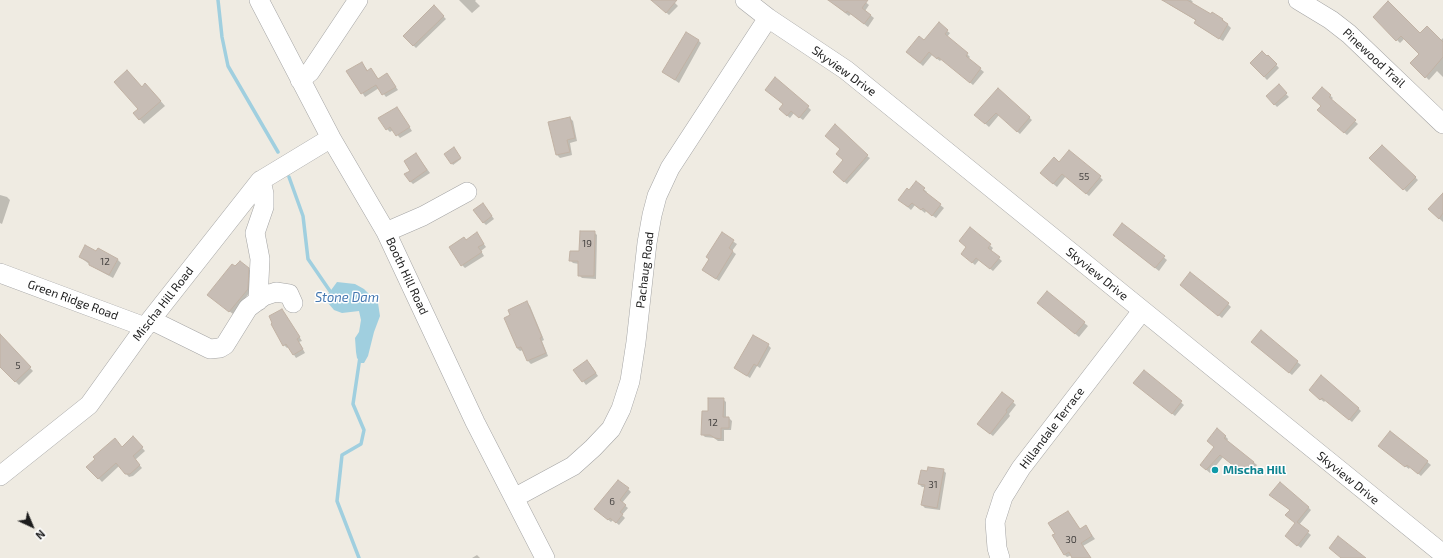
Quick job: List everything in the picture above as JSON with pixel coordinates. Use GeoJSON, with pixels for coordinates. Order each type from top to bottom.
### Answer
{"type":"FeatureCollection","features":[{"type":"Feature","properties":{"kind":"street","name":"Booth Hill Road"},"geometry":{"type":"LineString","coordinates":[[259,0],[330,138],[386,232],[475,422],[545,558]]}},
{"type":"Feature","properties":{"kind":"street"},"geometry":{"type":"LineString","coordinates":[[300,80],[310,72],[358,0]]}},
{"type":"Feature","properties":{"kind":"street","name":"Skyview Drive"},"geometry":{"type":"LineString","coordinates":[[745,0],[768,18],[846,70],[1142,310],[1437,554]]}},
{"type":"Feature","properties":{"kind":"street","name":"Pinewood Trail"},"geometry":{"type":"LineString","coordinates":[[1298,0],[1331,20],[1349,34],[1443,124]]}},
{"type":"Feature","properties":{"kind":"street","name":"Pachaug Road"},"geometry":{"type":"LineString","coordinates":[[514,498],[574,466],[610,429],[621,408],[630,381],[647,243],[657,196],[670,168],[768,18]]}},
{"type":"Feature","properties":{"kind":"street","name":"Mischa Hill Road"},"geometry":{"type":"LineString","coordinates":[[0,476],[88,405],[148,323],[261,180],[330,138]]}},
{"type":"Feature","properties":{"kind":"street"},"geometry":{"type":"LineString","coordinates":[[258,301],[260,259],[255,233],[264,207],[264,194],[261,180]]}},
{"type":"Feature","properties":{"kind":"street"},"geometry":{"type":"LineString","coordinates":[[386,232],[423,216],[467,192]]}},
{"type":"Feature","properties":{"kind":"street","name":"Green Ridge Road"},"geometry":{"type":"LineString","coordinates":[[0,273],[148,323],[210,349],[220,348],[225,345],[248,308],[264,296],[276,292],[289,294],[293,303]]}},
{"type":"Feature","properties":{"kind":"street","name":"Hillandale Terrace"},"geometry":{"type":"LineString","coordinates":[[1000,558],[997,548],[995,522],[1003,497],[1021,468],[1142,310]]}},
{"type":"Feature","properties":{"kind":"water","name":"Stone Dam"},"geometry":{"type":"Polygon","coordinates":[[[337,282],[355,284],[364,289],[378,303],[380,316],[368,356],[364,363],[361,363],[357,358],[356,352],[355,338],[359,332],[361,320],[359,311],[342,313],[334,310],[328,303],[326,297],[337,282]]]}},
{"type":"Feature","properties":{"kind":"building"},"geometry":{"type":"Polygon","coordinates":[[[651,0],[677,0],[666,13],[651,0]]]}},
{"type":"Feature","properties":{"kind":"building"},"geometry":{"type":"Polygon","coordinates":[[[828,0],[868,0],[862,8],[871,15],[864,24],[847,11],[846,13],[828,0]]]}},
{"type":"Feature","properties":{"kind":"building"},"geometry":{"type":"Polygon","coordinates":[[[1162,0],[1187,0],[1211,14],[1212,12],[1228,24],[1219,39],[1194,23],[1196,20],[1162,0]]]}},
{"type":"Feature","properties":{"kind":"building"},"geometry":{"type":"Polygon","coordinates":[[[1388,1],[1420,33],[1427,26],[1443,42],[1443,57],[1425,78],[1410,63],[1419,54],[1401,36],[1396,41],[1373,17],[1388,1]]]}},
{"type":"Feature","properties":{"kind":"building"},"geometry":{"type":"Polygon","coordinates":[[[434,5],[444,16],[413,46],[403,36],[434,5]]]}},
{"type":"Feature","properties":{"kind":"building"},"geometry":{"type":"Polygon","coordinates":[[[939,22],[948,30],[945,34],[968,53],[966,56],[981,68],[970,83],[938,57],[937,59],[929,52],[920,63],[906,52],[919,36],[924,40],[939,22]]]}},
{"type":"Feature","properties":{"kind":"building"},"geometry":{"type":"Polygon","coordinates":[[[686,32],[699,40],[675,80],[662,72],[686,32]]]}},
{"type":"Feature","properties":{"kind":"building"},"geometry":{"type":"Polygon","coordinates":[[[1262,51],[1277,64],[1264,77],[1250,63],[1262,51]]]}},
{"type":"Feature","properties":{"kind":"building"},"geometry":{"type":"Polygon","coordinates":[[[362,62],[367,71],[371,68],[378,79],[387,73],[396,87],[382,95],[376,85],[361,94],[346,71],[362,62]]]}},
{"type":"Feature","properties":{"kind":"building"},"geometry":{"type":"Polygon","coordinates":[[[127,70],[142,87],[145,83],[161,101],[139,120],[133,113],[138,109],[114,82],[127,70]]]}},
{"type":"Feature","properties":{"kind":"building"},"geometry":{"type":"Polygon","coordinates":[[[775,77],[809,106],[799,118],[791,111],[787,116],[779,109],[783,104],[765,90],[775,77]]]}},
{"type":"Feature","properties":{"kind":"building"},"geometry":{"type":"Polygon","coordinates":[[[1279,84],[1287,93],[1274,105],[1266,96],[1279,84]]]}},
{"type":"Feature","properties":{"kind":"building"},"geometry":{"type":"Polygon","coordinates":[[[1322,87],[1331,95],[1329,97],[1356,120],[1344,133],[1317,110],[1321,106],[1312,98],[1322,87]]]}},
{"type":"Feature","properties":{"kind":"building"},"geometry":{"type":"Polygon","coordinates":[[[998,88],[1030,117],[1017,132],[996,113],[985,124],[974,115],[998,88]]]}},
{"type":"Feature","properties":{"kind":"building"},"geometry":{"type":"Polygon","coordinates":[[[397,107],[410,127],[396,136],[390,127],[386,130],[378,118],[397,107]]]}},
{"type":"Feature","properties":{"kind":"building"},"geometry":{"type":"Polygon","coordinates":[[[570,117],[575,138],[567,140],[570,152],[556,155],[548,122],[570,117]]]}},
{"type":"Feature","properties":{"kind":"building"},"geometry":{"type":"Polygon","coordinates":[[[835,124],[868,155],[844,182],[833,172],[843,160],[836,154],[840,149],[825,136],[835,124]]]}},
{"type":"Feature","properties":{"kind":"building"},"geometry":{"type":"Polygon","coordinates":[[[1382,145],[1416,177],[1403,190],[1369,158],[1382,145]]]}},
{"type":"Feature","properties":{"kind":"building"},"geometry":{"type":"Polygon","coordinates":[[[454,147],[461,158],[451,164],[444,154],[454,147]]]}},
{"type":"Feature","properties":{"kind":"building"},"geometry":{"type":"Polygon","coordinates":[[[1069,150],[1101,176],[1086,194],[1062,174],[1053,184],[1040,173],[1054,157],[1059,162],[1069,150]]]}},
{"type":"Feature","properties":{"kind":"building"},"geometry":{"type":"Polygon","coordinates":[[[416,153],[427,170],[410,182],[404,174],[410,171],[404,161],[416,153]]]}},
{"type":"Feature","properties":{"kind":"building"},"geometry":{"type":"Polygon","coordinates":[[[916,181],[925,188],[923,190],[941,204],[932,216],[923,208],[921,210],[912,203],[908,207],[898,200],[907,188],[909,190],[916,181]]]}},
{"type":"Feature","properties":{"kind":"building"},"geometry":{"type":"Polygon","coordinates":[[[1443,193],[1443,213],[1439,219],[1428,209],[1443,193]]]}},
{"type":"Feature","properties":{"kind":"building"},"geometry":{"type":"Polygon","coordinates":[[[483,203],[492,216],[483,223],[473,210],[483,203]]]}},
{"type":"Feature","properties":{"kind":"building"},"geometry":{"type":"Polygon","coordinates":[[[1122,223],[1165,256],[1155,268],[1113,235],[1122,223]]]}},
{"type":"Feature","properties":{"kind":"building"},"geometry":{"type":"Polygon","coordinates":[[[970,227],[991,244],[988,248],[1000,257],[990,269],[976,258],[972,263],[961,254],[966,247],[959,241],[970,227]]]}},
{"type":"Feature","properties":{"kind":"building"},"geometry":{"type":"Polygon","coordinates":[[[580,231],[595,231],[594,276],[578,276],[578,261],[569,261],[570,251],[579,251],[580,231]]]}},
{"type":"Feature","properties":{"kind":"building"},"geometry":{"type":"Polygon","coordinates":[[[477,232],[484,244],[478,247],[482,252],[461,266],[449,247],[464,237],[466,240],[477,232]]]}},
{"type":"Feature","properties":{"kind":"building"},"geometry":{"type":"Polygon","coordinates":[[[722,232],[734,240],[729,248],[733,251],[716,279],[702,270],[709,259],[706,257],[722,232]]]}},
{"type":"Feature","properties":{"kind":"building"},"geometry":{"type":"Polygon","coordinates":[[[85,245],[96,251],[98,248],[118,259],[109,275],[89,265],[89,262],[79,257],[85,245]]]}},
{"type":"Feature","properties":{"kind":"building"},"geometry":{"type":"Polygon","coordinates":[[[240,261],[249,268],[248,289],[229,312],[207,295],[232,264],[235,266],[240,261]]]}},
{"type":"Feature","properties":{"kind":"building"},"geometry":{"type":"Polygon","coordinates":[[[1190,272],[1229,303],[1218,316],[1180,285],[1190,272]]]}},
{"type":"Feature","properties":{"kind":"building"},"geometry":{"type":"Polygon","coordinates":[[[1047,291],[1085,322],[1075,334],[1037,303],[1047,291]]]}},
{"type":"Feature","properties":{"kind":"building"},"geometry":{"type":"Polygon","coordinates":[[[527,301],[542,337],[540,338],[546,353],[527,361],[521,347],[517,348],[504,318],[510,315],[508,310],[527,301]]]}},
{"type":"Feature","properties":{"kind":"building"},"geometry":{"type":"Polygon","coordinates":[[[282,309],[300,337],[297,339],[303,349],[293,355],[286,344],[283,346],[271,324],[272,323],[269,316],[282,309]]]}},
{"type":"Feature","properties":{"kind":"building"},"geometry":{"type":"Polygon","coordinates":[[[1261,330],[1298,361],[1289,373],[1251,342],[1261,330]]]}},
{"type":"Feature","properties":{"kind":"building"},"geometry":{"type":"Polygon","coordinates":[[[0,334],[31,367],[15,382],[0,367],[0,334]]]}},
{"type":"Feature","properties":{"kind":"building"},"geometry":{"type":"Polygon","coordinates":[[[753,335],[769,344],[757,366],[754,364],[747,376],[734,368],[753,335]]]}},
{"type":"Feature","properties":{"kind":"building"},"geometry":{"type":"Polygon","coordinates":[[[587,360],[596,373],[582,382],[573,370],[587,360]]]}},
{"type":"Feature","properties":{"kind":"building"},"geometry":{"type":"Polygon","coordinates":[[[1144,370],[1182,401],[1172,414],[1133,383],[1144,370]]]}},
{"type":"Feature","properties":{"kind":"building"},"geometry":{"type":"Polygon","coordinates":[[[1321,375],[1359,408],[1349,420],[1322,398],[1320,400],[1309,390],[1321,375]]]}},
{"type":"Feature","properties":{"kind":"building"},"geometry":{"type":"Polygon","coordinates":[[[1002,392],[1014,401],[990,434],[977,424],[1002,392]]]}},
{"type":"Feature","properties":{"kind":"building"},"geometry":{"type":"Polygon","coordinates":[[[708,398],[724,398],[723,417],[729,417],[729,428],[721,428],[721,439],[710,435],[701,435],[702,411],[708,411],[708,398]]]}},
{"type":"Feature","properties":{"kind":"building"},"geometry":{"type":"Polygon","coordinates":[[[1217,428],[1226,436],[1224,438],[1254,462],[1244,474],[1220,455],[1206,470],[1200,465],[1214,447],[1207,441],[1217,428]]]}},
{"type":"Feature","properties":{"kind":"building"},"geometry":{"type":"Polygon","coordinates":[[[1390,431],[1428,461],[1418,474],[1407,465],[1405,467],[1378,446],[1390,431]]]}},
{"type":"Feature","properties":{"kind":"building"},"geometry":{"type":"Polygon","coordinates":[[[133,436],[143,447],[133,456],[140,465],[130,474],[125,474],[116,463],[98,479],[86,467],[95,459],[93,457],[115,438],[122,447],[133,436]]]}},
{"type":"Feature","properties":{"kind":"building"},"geometry":{"type":"Polygon","coordinates":[[[928,467],[944,469],[937,508],[921,505],[925,485],[918,484],[921,470],[927,471],[928,467]]]}},
{"type":"Feature","properties":{"kind":"building"},"geometry":{"type":"Polygon","coordinates":[[[618,480],[629,488],[620,500],[626,505],[620,512],[623,514],[616,523],[610,518],[608,520],[594,509],[618,480]]]}},
{"type":"Feature","properties":{"kind":"building"},"geometry":{"type":"Polygon","coordinates":[[[1280,482],[1309,507],[1297,522],[1309,531],[1297,546],[1285,536],[1295,523],[1285,515],[1290,510],[1269,495],[1280,482]]]}},
{"type":"Feature","properties":{"kind":"building"},"geometry":{"type":"Polygon","coordinates":[[[1068,511],[1080,529],[1086,525],[1092,536],[1081,543],[1091,558],[1072,558],[1069,552],[1064,555],[1052,535],[1055,534],[1048,523],[1068,511]]]}},
{"type":"Feature","properties":{"kind":"building"},"geometry":{"type":"Polygon","coordinates":[[[1338,536],[1366,558],[1341,558],[1329,548],[1338,536]]]}},
{"type":"Feature","properties":{"kind":"waterway"},"geometry":{"type":"LineString","coordinates":[[218,0],[222,37],[228,66],[278,152]]}},
{"type":"Feature","properties":{"kind":"waterway"},"geometry":{"type":"LineString","coordinates":[[289,177],[303,216],[308,259],[332,294]]}},
{"type":"Feature","properties":{"kind":"waterway"},"geometry":{"type":"LineString","coordinates":[[359,558],[337,501],[342,455],[361,444],[364,430],[353,404],[360,357]]}},
{"type":"Feature","properties":{"kind":"place","name":"Mischa Hill"},"geometry":{"type":"Point","coordinates":[1215,470]}}]}
